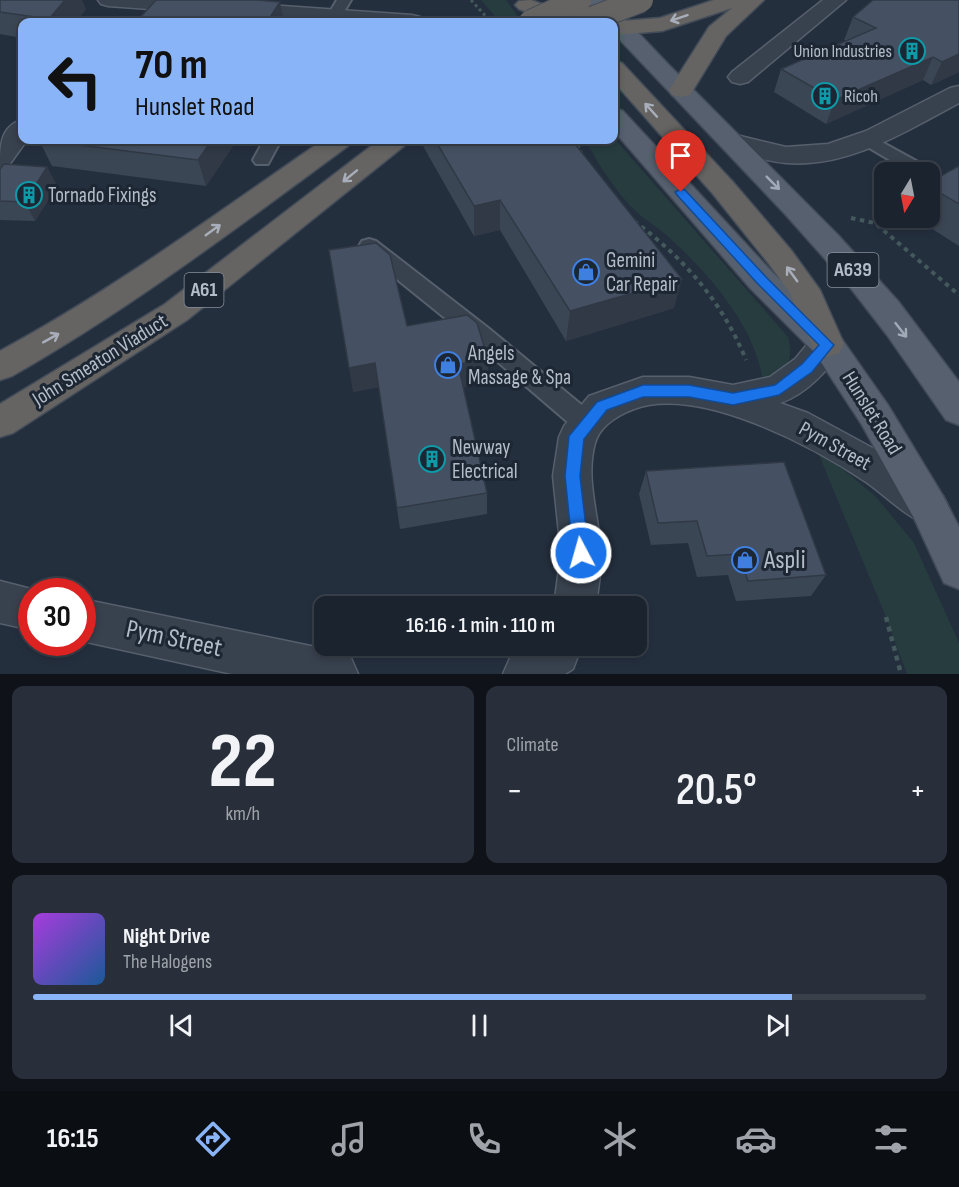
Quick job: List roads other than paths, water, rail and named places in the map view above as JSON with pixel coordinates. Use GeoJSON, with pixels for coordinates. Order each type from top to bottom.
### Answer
{"type":"FeatureCollection","features":[{"type":"Feature","properties":{"kind":"highway"},"geometry":{"type":"LineString","coordinates":[[561,0],[569,18]]}},
{"type":"Feature","properties":{"kind":"highway"},"geometry":{"type":"LineString","coordinates":[[527,9],[579,0]]}},
{"type":"Feature","properties":{"kind":"highway"},"geometry":{"type":"LineString","coordinates":[[594,18],[641,0]]}},
{"type":"Feature","properties":{"kind":"highway"},"geometry":{"type":"LineString","coordinates":[[618,28],[662,24],[735,0]]}},
{"type":"Feature","properties":{"kind":"highway"},"geometry":{"type":"LineString","coordinates":[[681,90],[717,32],[754,0]]}},
{"type":"Feature","properties":{"kind":"highway"},"geometry":{"type":"LineString","coordinates":[[527,9],[557,18]]}},
{"type":"Feature","properties":{"kind":"highway"},"geometry":{"type":"LineString","coordinates":[[618,72],[723,189],[780,257],[804,291],[827,345]]}},
{"type":"Feature","properties":{"kind":"highway","name":"John Smeaton Viaduct"},"geometry":{"type":"LineString","coordinates":[[0,367],[68,329],[333,144]]}},
{"type":"Feature","properties":{"kind":"highway","name":"John Smeaton Viaduct"},"geometry":{"type":"LineString","coordinates":[[0,422],[176,312],[391,144]]}},
{"type":"Feature","properties":{"kind":"main road","name":"A639"},"geometry":{"type":"LineString","coordinates":[[596,0],[610,18]]}},
{"type":"Feature","properties":{"kind":"main road","name":"A639"},"geometry":{"type":"LineString","coordinates":[[618,29],[732,142],[861,279],[921,356],[959,410]]}},
{"type":"Feature","properties":{"kind":"main road","name":"Hunslet Road"},"geometry":{"type":"LineString","coordinates":[[618,120],[761,280],[827,345],[875,415],[929,508],[959,569]]}},
{"type":"Feature","properties":{"kind":"street"},"geometry":{"type":"LineString","coordinates":[[108,0],[336,13],[378,18]]}},
{"type":"Feature","properties":{"kind":"street"},"geometry":{"type":"LineString","coordinates":[[102,18],[115,0]]}},
{"type":"Feature","properties":{"kind":"street"},"geometry":{"type":"LineString","coordinates":[[740,77],[837,0]]}},
{"type":"Feature","properties":{"kind":"street"},"geometry":{"type":"LineString","coordinates":[[758,33],[782,42]]}},
{"type":"Feature","properties":{"kind":"street"},"geometry":{"type":"LineString","coordinates":[[732,142],[787,155],[822,154],[845,149],[959,93]]}},
{"type":"Feature","properties":{"kind":"street"},"geometry":{"type":"LineString","coordinates":[[0,159],[18,134]]}},
{"type":"Feature","properties":{"kind":"street","name":"Pym Street"},"geometry":{"type":"LineString","coordinates":[[576,596],[581,553],[572,476],[577,436],[602,406],[643,391],[689,391],[743,397],[779,389],[807,368],[827,345]]}},
{"type":"Feature","properties":{"kind":"street","name":"Pym Street"},"geometry":{"type":"LineString","coordinates":[[743,397],[840,447],[878,470],[929,508]]}},
{"type":"Feature","properties":{"kind":"street"},"geometry":{"type":"LineString","coordinates":[[0,602],[18,606]]}},
{"type":"Feature","properties":{"kind":"street","name":"Pym Street"},"geometry":{"type":"LineString","coordinates":[[96,623],[335,674]]}},
{"type":"Feature","properties":{"kind":"street"},"geometry":{"type":"LineString","coordinates":[[526,674],[553,656]]}},
{"type":"Feature","properties":{"kind":"lane"},"geometry":{"type":"LineString","coordinates":[[867,139],[909,162]]}},
{"type":"Feature","properties":{"kind":"lane"},"geometry":{"type":"LineString","coordinates":[[262,160],[270,144]]}},
{"type":"Feature","properties":{"kind":"lane"},"geometry":{"type":"LineString","coordinates":[[369,246],[479,333],[586,423]]}},
{"type":"Feature","properties":{"kind":"place","name":"Union Industries"},"geometry":{"type":"Point","coordinates":[912,51]}},
{"type":"Feature","properties":{"kind":"place","name":"Ricoh"},"geometry":{"type":"Point","coordinates":[825,96]}},
{"type":"Feature","properties":{"kind":"place","name":"Tornado Fixings"},"geometry":{"type":"Point","coordinates":[29,195]}},
{"type":"Feature","properties":{"kind":"place","name":"Gemini Car Repair"},"geometry":{"type":"Point","coordinates":[586,272]}},
{"type":"Feature","properties":{"kind":"place","name":"Angels Massage & Spa"},"geometry":{"type":"Point","coordinates":[448,365]}},
{"type":"Feature","properties":{"kind":"place","name":"Newway Electrical"},"geometry":{"type":"Point","coordinates":[432,459]}},
{"type":"Feature","properties":{"kind":"place","name":"Aspli"},"geometry":{"type":"Point","coordinates":[745,560]}}]}
